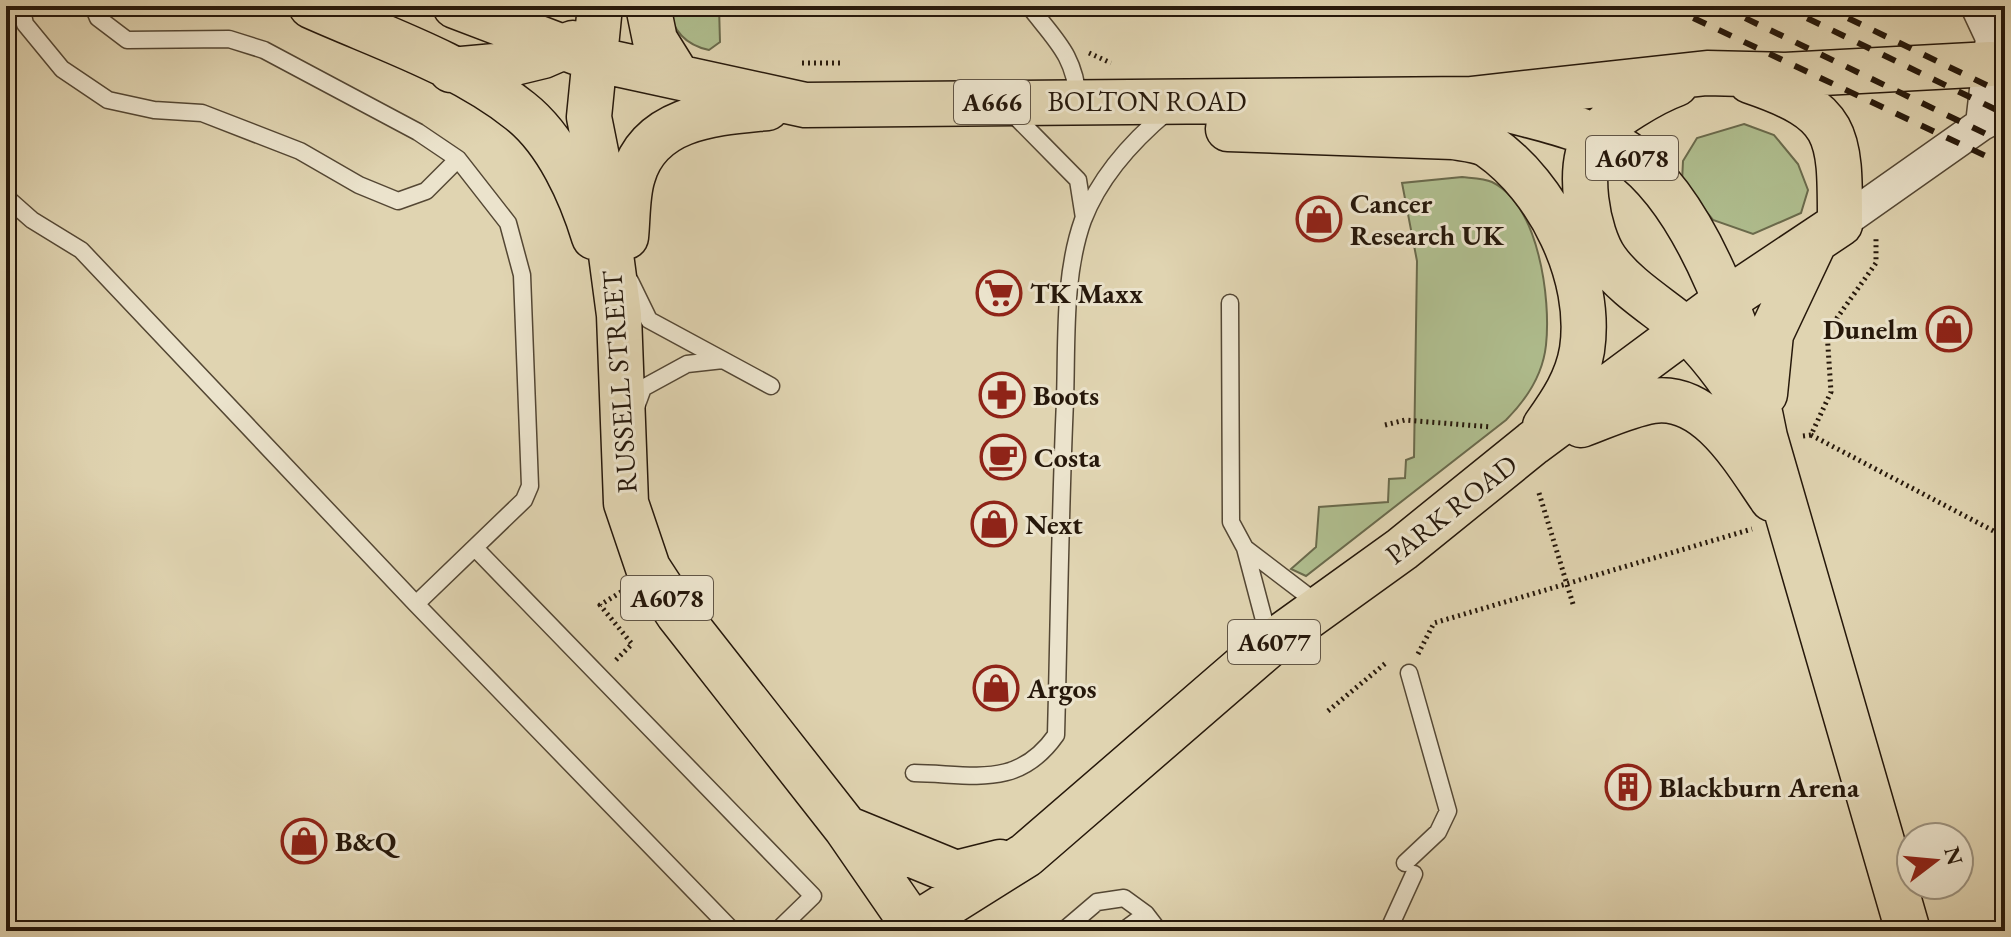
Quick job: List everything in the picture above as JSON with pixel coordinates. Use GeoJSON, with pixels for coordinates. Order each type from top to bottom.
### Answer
{"type":"FeatureCollection","features":[{"type":"Feature","properties":{"kind":"highway"},"geometry":{"type":"LineString","coordinates":[[311,6],[451,70],[521,111],[553,150],[585,209],[619,315]]}},
{"type":"Feature","properties":{"kind":"highway","name":"BOLTON ROAD"},"geometry":{"type":"LineString","coordinates":[[455,6],[594,30],[678,77],[805,105],[1078,100],[1471,99]]}},
{"type":"Feature","properties":{"kind":"highway"},"geometry":{"type":"LineString","coordinates":[[648,6],[655,40],[678,77]]}},
{"type":"Feature","properties":{"kind":"highway"},"geometry":{"type":"LineString","coordinates":[[451,70],[506,65],[543,56],[594,30]]}},
{"type":"Feature","properties":{"kind":"highway","name":"RUSSELL STREET"},"geometry":{"type":"LineString","coordinates":[[594,30],[589,117],[600,172],[619,315],[626,503],[648,568],[678,614],[846,828],[911,929]]}},
{"type":"Feature","properties":{"kind":"highway"},"geometry":{"type":"LineString","coordinates":[[1471,99],[1718,74],[1785,75],[1984,44]]}},
{"type":"Feature","properties":{"kind":"highway"},"geometry":{"type":"LineString","coordinates":[[1718,74],[1784,92],[1820,113],[1836,141],[1840,160],[1843,233],[1771,334],[1766,373],[1780,437],[1687,330],[1612,268],[1596,242],[1585,181],[1596,137],[1649,94],[1718,74]]}},
{"type":"Feature","properties":{"kind":"highway","name":"A6078"},"geometry":{"type":"LineString","coordinates":[[1471,99],[1596,137],[1625,152],[1662,187],[1677,208],[1726,300],[1755,381],[1780,437],[1773,529]]}},
{"type":"Feature","properties":{"kind":"highway"},"geometry":{"type":"LineString","coordinates":[[1179,102],[1211,129],[1453,137],[1486,144],[1536,188],[1569,260],[1583,321],[1582,349],[1570,391],[1533,443]]}},
{"type":"Feature","properties":{"kind":"highway"},"geometry":{"type":"LineString","coordinates":[[619,315],[632,176],[657,140],[678,124],[704,114],[805,105]]}},
{"type":"Feature","properties":{"kind":"highway","name":"PARK ROAD"},"geometry":{"type":"LineString","coordinates":[[911,929],[1026,855],[1270,644],[1402,549],[1533,443],[1726,300],[1843,233]]}},
{"type":"Feature","properties":{"kind":"highway","name":"A6078"},"geometry":{"type":"LineString","coordinates":[[1533,443],[1653,401],[1682,402],[1702,415],[1737,451],[1773,529],[1908,931]]}},
{"type":"Feature","properties":{"kind":"highway","name":"RUSSELL STREET"},"geometry":{"type":"LineString","coordinates":[[846,828],[956,873],[1026,855]]}},
{"type":"Feature","properties":{"kind":"street"},"geometry":{"type":"LineString","coordinates":[[1984,44],[1994,118]]}},
{"type":"Feature","properties":{"kind":"street","name":"PARK ROAD"},"geometry":{"type":"LineString","coordinates":[[1843,233],[1994,118]]}},
{"type":"Feature","properties":{"kind":"lane"},"geometry":{"type":"LineString","coordinates":[[21,6],[25,24],[62,69],[108,100],[154,110],[202,113],[300,151],[359,185],[398,201],[426,191],[458,159]]}},
{"type":"Feature","properties":{"kind":"lane"},"geometry":{"type":"LineString","coordinates":[[93,6],[98,18],[127,40],[229,39],[264,50],[418,132],[458,159],[508,223],[522,275],[530,486],[524,500],[416,604]]}},
{"type":"Feature","properties":{"kind":"lane"},"geometry":{"type":"LineString","coordinates":[[1032,7],[1069,56],[1076,75],[1078,100]]}},
{"type":"Feature","properties":{"kind":"lane"},"geometry":{"type":"LineString","coordinates":[[999,101],[1078,180],[1084,218]]}},
{"type":"Feature","properties":{"kind":"lane"},"geometry":{"type":"LineString","coordinates":[[914,773],[1011,774],[1040,757],[1056,735],[1069,298],[1075,249],[1084,218],[1109,171],[1141,134],[1179,102]]}},
{"type":"Feature","properties":{"kind":"lane"},"geometry":{"type":"LineString","coordinates":[[6,197],[32,220],[81,250],[416,604],[733,931]]}},
{"type":"Feature","properties":{"kind":"lane"},"geometry":{"type":"LineString","coordinates":[[624,267],[649,320],[771,386]]}},
{"type":"Feature","properties":{"kind":"lane"},"geometry":{"type":"LineString","coordinates":[[1230,303],[1231,522],[1245,548],[1270,644]]}},
{"type":"Feature","properties":{"kind":"lane"},"geometry":{"type":"LineString","coordinates":[[624,441],[643,388],[687,364],[723,360]]}},
{"type":"Feature","properties":{"kind":"lane"},"geometry":{"type":"LineString","coordinates":[[475,548],[813,896],[777,931]]}},
{"type":"Feature","properties":{"kind":"lane"},"geometry":{"type":"LineString","coordinates":[[1245,548],[1323,606]]}},
{"type":"Feature","properties":{"kind":"lane"},"geometry":{"type":"LineString","coordinates":[[1388,931],[1409,868],[1438,832],[1448,811],[1408,664]]}},
{"type":"Feature","properties":{"kind":"lane"},"geometry":{"type":"LineString","coordinates":[[1063,931],[1097,902],[1124,898],[1146,914],[1159,931]]}},
{"type":"Feature","properties":{"kind":"lane"},"geometry":{"type":"LineString","coordinates":[[1123,931],[1146,914]]}},
{"type":"Feature","properties":{"kind":"path"},"geometry":{"type":"LineString","coordinates":[[1069,56],[1093,52],[1115,66]]}},
{"type":"Feature","properties":{"kind":"path"},"geometry":{"type":"LineString","coordinates":[[787,62],[844,63]]}},
{"type":"Feature","properties":{"kind":"path"},"geometry":{"type":"LineString","coordinates":[[1811,435],[1831,392],[1827,332],[1876,263],[1843,233]]}},
{"type":"Feature","properties":{"kind":"path"},"geometry":{"type":"LineString","coordinates":[[1385,425],[1405,420],[1521,429],[1533,443]]}},
{"type":"Feature","properties":{"kind":"path"},"geometry":{"type":"LineString","coordinates":[[1780,437],[1811,435],[2005,537]]}},
{"type":"Feature","properties":{"kind":"path"},"geometry":{"type":"LineString","coordinates":[[1539,493],[1573,604]]}},
{"type":"Feature","properties":{"kind":"path"},"geometry":{"type":"LineString","coordinates":[[1408,664],[1419,653],[1434,623],[1566,583],[1773,529]]}},
{"type":"Feature","properties":{"kind":"path"},"geometry":{"type":"LineString","coordinates":[[617,582],[628,602]]}},
{"type":"Feature","properties":{"kind":"path"},"geometry":{"type":"LineString","coordinates":[[622,591],[600,605],[632,644]]}},
{"type":"Feature","properties":{"kind":"path"},"geometry":{"type":"LineString","coordinates":[[1408,664],[1419,653]]}},
{"type":"Feature","properties":{"kind":"path"},"geometry":{"type":"LineString","coordinates":[[1328,711],[1384,663],[1395,659]]}},
{"type":"Feature","properties":{"kind":"path"},"geometry":{"type":"LineString","coordinates":[[6,908],[19,931]]}},
{"type":"Feature","properties":{"kind":"green space"},"geometry":{"type":"Polygon","coordinates":[[[668,6],[719,6],[720,42],[709,50],[687,40],[676,29],[668,6]]]}},
{"type":"Feature","properties":{"kind":"green space"},"geometry":{"type":"Polygon","coordinates":[[[1744,124],[1774,135],[1798,164],[1808,190],[1801,213],[1753,234],[1713,220],[1682,182],[1683,161],[1697,138],[1744,124]]]}},
{"type":"Feature","properties":{"kind":"green space"},"geometry":{"type":"Polygon","coordinates":[[[1462,177],[1492,182],[1508,194],[1531,232],[1544,279],[1546,303],[1546,345],[1541,366],[1527,395],[1506,420],[1306,576],[1291,569],[1316,547],[1319,507],[1388,502],[1389,479],[1405,478],[1406,460],[1414,457],[1417,261],[1402,183],[1462,177]]]}},
{"type":"Feature","properties":{"kind":"railway"},"geometry":{"type":"LineString","coordinates":[[1668,6],[2005,165]]}},
{"type":"Feature","properties":{"kind":"railway"},"geometry":{"type":"LineString","coordinates":[[1720,6],[2005,143]]}},
{"type":"Feature","properties":{"kind":"railway"},"geometry":{"type":"LineString","coordinates":[[1782,6],[2005,114]]}},
{"type":"Feature","properties":{"kind":"railway"},"geometry":{"type":"LineString","coordinates":[[1823,6],[2005,94]]}},
{"type":"Feature","properties":{"kind":"place","name":"Cancer Research UK"},"geometry":{"type":"Point","coordinates":[1319,219]}},
{"type":"Feature","properties":{"kind":"place","name":"TK Maxx"},"geometry":{"type":"Point","coordinates":[999,293]}},
{"type":"Feature","properties":{"kind":"place","name":"Dunelm"},"geometry":{"type":"Point","coordinates":[1949,329]}},
{"type":"Feature","properties":{"kind":"place","name":"Boots"},"geometry":{"type":"Point","coordinates":[1002,395]}},
{"type":"Feature","properties":{"kind":"place","name":"Costa"},"geometry":{"type":"Point","coordinates":[1003,457]}},
{"type":"Feature","properties":{"kind":"place","name":"Next"},"geometry":{"type":"Point","coordinates":[994,524]}},
{"type":"Feature","properties":{"kind":"place","name":"Argos"},"geometry":{"type":"Point","coordinates":[996,688]}},
{"type":"Feature","properties":{"kind":"place","name":"Blackburn Arena"},"geometry":{"type":"Point","coordinates":[1628,787]}},
{"type":"Feature","properties":{"kind":"place","name":"B&Q"},"geometry":{"type":"Point","coordinates":[304,841]}}]}
